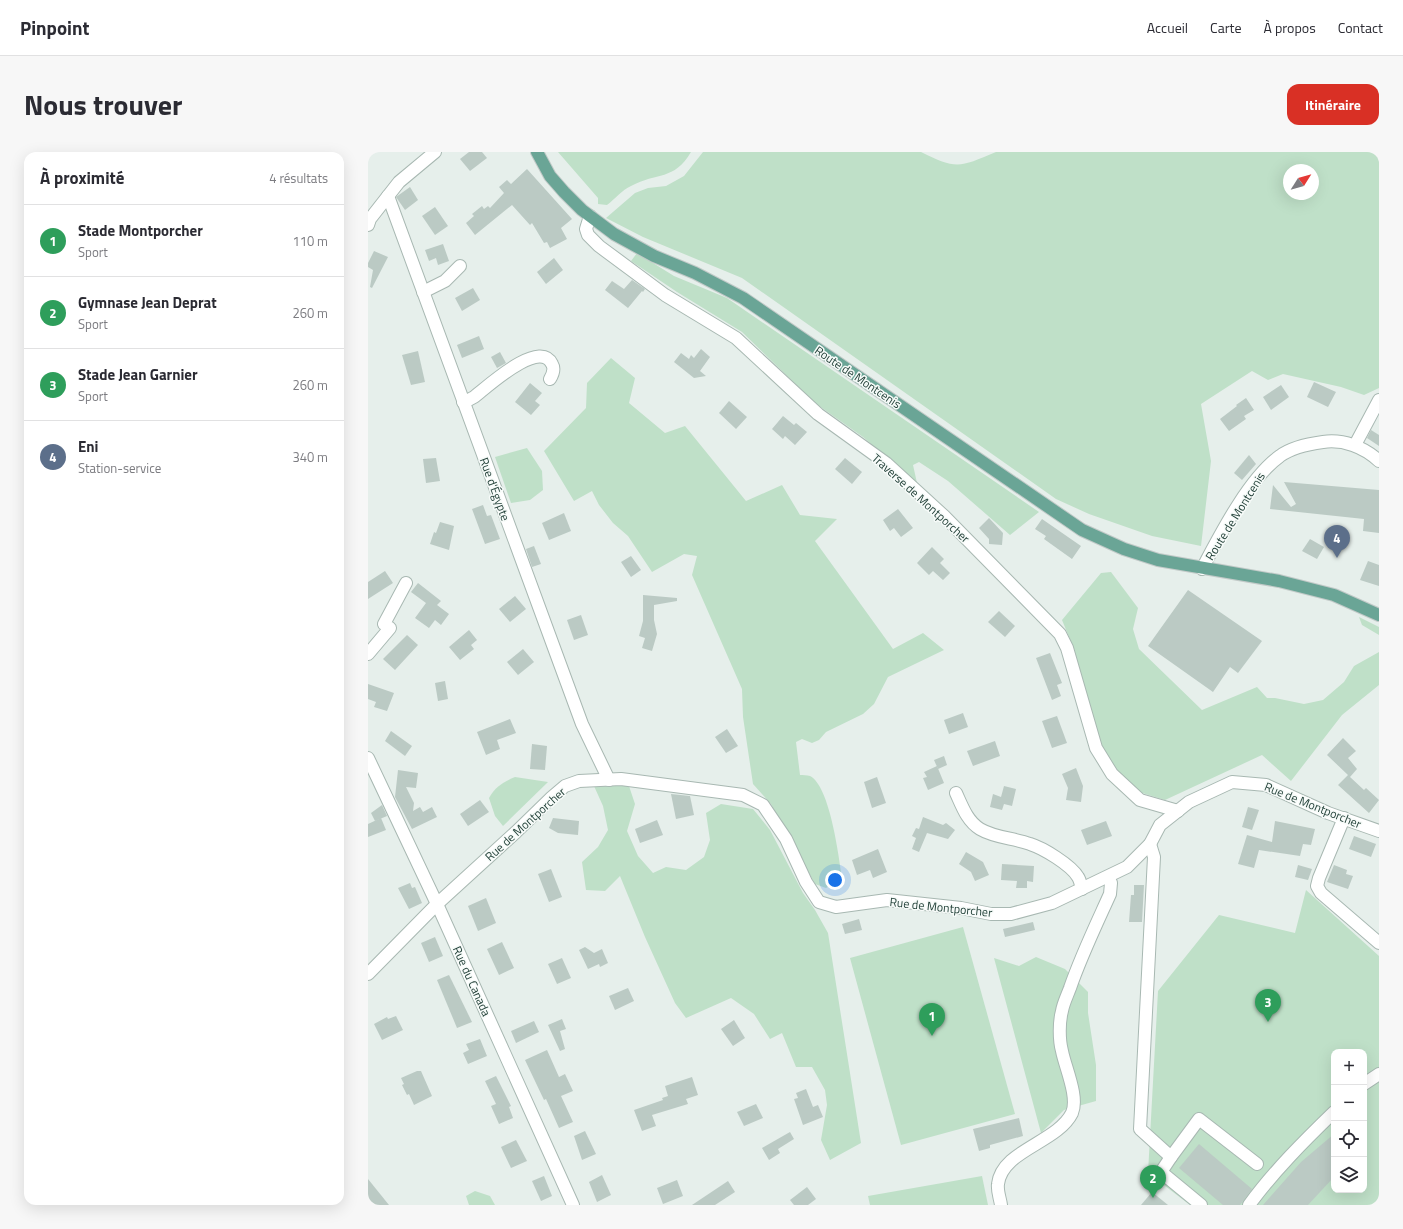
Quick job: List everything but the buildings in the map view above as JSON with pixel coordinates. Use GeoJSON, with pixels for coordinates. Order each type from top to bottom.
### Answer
{"type":"FeatureCollection","features":[{"type":"Feature","properties":{"kind":"main road","name":"Route de Montcenis"},"geometry":{"type":"LineString","coordinates":[[537,152],[550,176],[572,200],[614,234],[654,256],[696,273],[743,298],[1082,530],[1124,549],[1158,560],[1202,569],[1279,581],[1334,595],[1379,615]]}},
{"type":"Feature","properties":{"kind":"street"},"geometry":{"type":"LineString","coordinates":[[368,225],[399,182],[435,152]]}},
{"type":"Feature","properties":{"kind":"street","name":"Rue d'Égypte"},"geometry":{"type":"LineString","coordinates":[[388,196],[582,724],[609,780]]}},
{"type":"Feature","properties":{"kind":"street","name":"Traverse de Montporcher"},"geometry":{"type":"LineString","coordinates":[[590,216],[586,229],[588,235],[599,246],[665,295],[736,338],[818,414],[886,463],[944,516],[1060,634],[1067,648],[1096,748],[1112,774],[1140,800],[1178,811]]}},
{"type":"Feature","properties":{"kind":"street"},"geometry":{"type":"LineString","coordinates":[[423,292],[444,281],[460,266]]}},
{"type":"Feature","properties":{"kind":"street"},"geometry":{"type":"LineString","coordinates":[[463,402],[473,398],[499,377],[535,356],[547,358],[552,363],[553,375],[550,379]]}},
{"type":"Feature","properties":{"kind":"street"},"geometry":{"type":"LineString","coordinates":[[1355,445],[1379,400]]}},
{"type":"Feature","properties":{"kind":"street","name":"Route de Montcenis"},"geometry":{"type":"LineString","coordinates":[[1202,569],[1247,493],[1266,467],[1281,455],[1307,444],[1332,441],[1355,445],[1379,461]]}},
{"type":"Feature","properties":{"kind":"street"},"geometry":{"type":"LineString","coordinates":[[368,654],[390,628],[384,624],[406,583]]}},
{"type":"Feature","properties":{"kind":"street","name":"Rue du Canada"},"geometry":{"type":"LineString","coordinates":[[368,758],[437,904],[573,1205]]}},
{"type":"Feature","properties":{"kind":"street","name":"Rue de Montporcher"},"geometry":{"type":"LineString","coordinates":[[368,974],[437,904],[552,797],[565,786],[579,781],[621,779],[710,790],[742,795],[763,805],[786,839],[806,882],[819,902],[836,907],[888,900],[960,908],[991,914],[1011,914],[1052,903],[1127,867],[1150,844],[1160,825],[1189,802],[1232,782],[1266,784],[1344,818],[1379,831]]}},
{"type":"Feature","properties":{"kind":"street"},"geometry":{"type":"LineString","coordinates":[[956,794],[966,815],[980,829],[991,834],[1031,844],[1043,850],[1078,877],[1082,889]]}},
{"type":"Feature","properties":{"kind":"street"},"geometry":{"type":"LineString","coordinates":[[1344,818],[1317,886],[1321,892],[1379,943]]}},
{"type":"Feature","properties":{"kind":"street"},"geometry":{"type":"LineString","coordinates":[[1150,844],[1154,857],[1140,1129],[1171,1157]]}},
{"type":"Feature","properties":{"kind":"street"},"geometry":{"type":"LineString","coordinates":[[1001,1205],[997,1186],[1004,1168],[1011,1160],[1051,1134],[1065,1122],[1072,1112],[1074,1102],[1072,1089],[1061,1049],[1061,1012],[1078,966],[1110,894],[1110,883],[1108,877]]}},
{"type":"Feature","properties":{"kind":"street"},"geometry":{"type":"LineString","coordinates":[[1367,1082],[1379,1074]]}},
{"type":"Feature","properties":{"kind":"street"},"geometry":{"type":"LineString","coordinates":[[1249,1205],[1260,1190],[1331,1115]]}},
{"type":"Feature","properties":{"kind":"street"},"geometry":{"type":"LineString","coordinates":[[1201,1205],[1161,1172],[1199,1119],[1256,1164]]}},
{"type":"Feature","properties":{"kind":"green space"},"geometry":{"type":"Polygon","coordinates":[[[558,152],[691,152],[678,168],[664,175],[640,182],[628,188],[607,205],[598,204],[598,198],[558,152]]]}},
{"type":"Feature","properties":{"kind":"green space"},"geometry":{"type":"Polygon","coordinates":[[[703,152],[921,152],[943,162],[958,164],[974,161],[996,152],[1379,152],[1379,388],[1364,395],[1341,387],[1283,374],[1268,380],[1252,371],[1201,404],[1211,461],[1201,546],[1152,536],[1089,514],[1056,499],[742,278],[643,237],[606,218],[635,193],[648,188],[666,186],[684,176],[703,152]]]}},
{"type":"Feature","properties":{"kind":"green space"},"geometry":{"type":"Polygon","coordinates":[[[637,253],[674,276],[727,298],[1039,512],[1010,535],[948,481],[919,462],[913,465],[917,483],[863,437],[815,403],[742,332],[677,292],[631,261],[637,253]]]}},
{"type":"Feature","properties":{"kind":"green space"},"geometry":{"type":"Polygon","coordinates":[[[611,358],[635,378],[629,403],[665,433],[685,426],[746,501],[782,485],[800,515],[837,519],[815,541],[893,649],[923,633],[944,650],[888,677],[874,704],[863,714],[826,732],[819,740],[812,743],[802,739],[796,742],[800,775],[810,776],[817,782],[828,807],[836,839],[842,878],[826,888],[815,884],[771,804],[753,784],[743,717],[742,689],[692,575],[697,556],[684,554],[652,572],[628,536],[613,523],[599,505],[592,491],[574,501],[544,451],[586,408],[587,383],[611,358]]]}},
{"type":"Feature","properties":{"kind":"green space"},"geometry":{"type":"Polygon","coordinates":[[[527,448],[542,471],[543,490],[530,500],[511,503],[495,457],[527,448]]]}},
{"type":"Feature","properties":{"kind":"green space"},"geometry":{"type":"Polygon","coordinates":[[[1111,572],[1138,608],[1133,629],[1139,649],[1202,710],[1257,687],[1267,698],[1275,698],[1304,704],[1323,700],[1344,682],[1354,666],[1379,652],[1379,685],[1342,715],[1291,781],[1262,755],[1165,800],[1139,792],[1117,770],[1101,747],[1074,649],[1062,620],[1101,573],[1111,572]]]}},
{"type":"Feature","properties":{"kind":"green space"},"geometry":{"type":"Polygon","coordinates":[[[1359,617],[1379,627],[1379,635],[1362,625],[1359,617]]]}},
{"type":"Feature","properties":{"kind":"green space"},"geometry":{"type":"Polygon","coordinates":[[[515,777],[548,782],[503,826],[495,816],[489,798],[500,785],[515,777]]]}},
{"type":"Feature","properties":{"kind":"green space"},"geometry":{"type":"Polygon","coordinates":[[[594,786],[629,786],[635,804],[627,831],[638,856],[653,873],[666,867],[686,870],[704,857],[710,840],[706,813],[721,804],[753,809],[770,830],[803,893],[828,933],[861,1143],[830,1160],[821,1140],[827,1105],[825,1090],[812,1067],[796,1067],[782,1033],[770,1039],[754,1014],[731,998],[686,1018],[675,1003],[645,937],[620,876],[605,891],[586,890],[582,862],[598,847],[608,830],[603,806],[594,786]]]}},
{"type":"Feature","properties":{"kind":"green space"},"geometry":{"type":"Polygon","coordinates":[[[1306,890],[1379,956],[1379,1205],[1190,1205],[1148,1173],[1158,991],[1219,915],[1295,933],[1306,890]]]}},
{"type":"Feature","properties":{"kind":"green space"},"geometry":{"type":"Polygon","coordinates":[[[963,927],[1015,1114],[901,1145],[850,958],[963,927]]]}},
{"type":"Feature","properties":{"kind":"green space"},"geometry":{"type":"Polygon","coordinates":[[[1036,957],[1065,969],[1088,992],[1088,1013],[1096,1065],[1096,1101],[1064,1110],[1041,1133],[994,958],[1019,966],[1036,957]]]}},
{"type":"Feature","properties":{"kind":"green space"},"geometry":{"type":"Polygon","coordinates":[[[982,1176],[988,1205],[870,1205],[868,1196],[982,1176]]]}},
{"type":"Feature","properties":{"kind":"green space"},"geometry":{"type":"Polygon","coordinates":[[[475,1191],[490,1196],[495,1205],[469,1205],[466,1196],[475,1191]]]}},
{"type":"Feature","properties":{"kind":"place","name":"Eni"},"geometry":{"type":"Point","coordinates":[1337,558]}},
{"type":"Feature","properties":{"kind":"place","name":"Stade Jean Garnier"},"geometry":{"type":"Point","coordinates":[1268,1022]}},
{"type":"Feature","properties":{"kind":"place","name":"Stade Montporcher"},"geometry":{"type":"Point","coordinates":[932,1036]}},
{"type":"Feature","properties":{"kind":"place","name":"Gymnase Jean Deprat"},"geometry":{"type":"Point","coordinates":[1153,1198]}}]}
